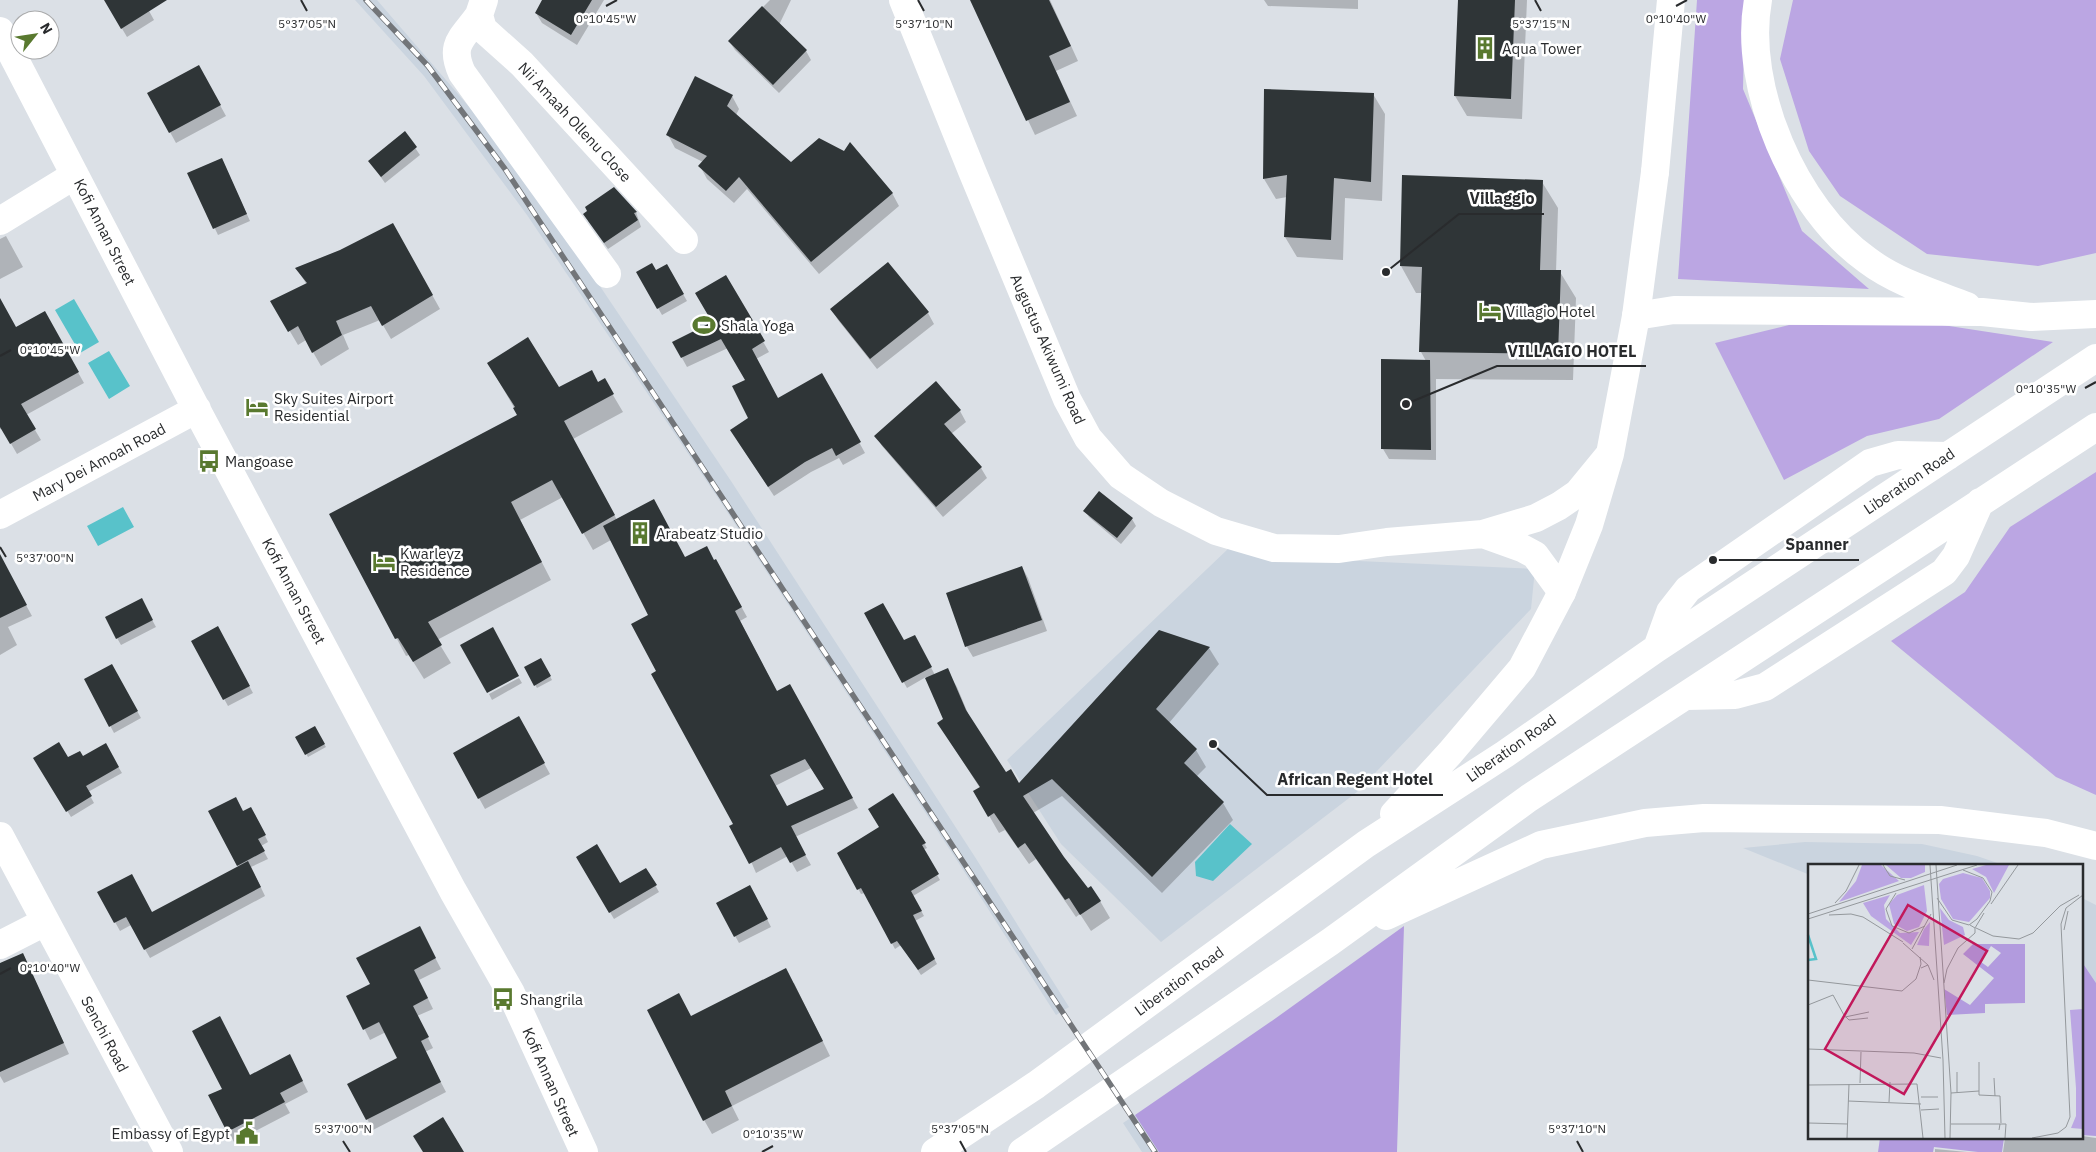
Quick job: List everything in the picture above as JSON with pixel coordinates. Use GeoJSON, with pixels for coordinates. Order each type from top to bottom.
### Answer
{"type":"FeatureCollection","features":[{"type":"Feature","properties":{"kind":"main road","name":"Augustus Akiwumi Road"},"geometry":{"type":"LineString","coordinates":[[903,0],[1067,399],[1088,438],[1121,476],[1161,503],[1216,531],[1274,548],[1339,549],[1483,534],[1536,518],[1559,506],[1578,493],[1610,454]]}},
{"type":"Feature","properties":{"kind":"main road"},"geometry":{"type":"LineString","coordinates":[[1366,844],[1450,753],[1522,668],[1562,592],[1588,525],[1610,454],[1636,316],[1655,172],[1671,0]]}},
{"type":"Feature","properties":{"kind":"main road"},"geometry":{"type":"LineString","coordinates":[[1758,0],[1756,45],[1760,88],[1770,121],[1782,147],[1816,209],[1838,235],[1866,260],[1899,280],[1982,312]]}},
{"type":"Feature","properties":{"kind":"main road"},"geometry":{"type":"LineString","coordinates":[[481,8],[455,48],[456,61],[462,73],[607,274]]}},
{"type":"Feature","properties":{"kind":"main road","name":"Nii Amaah Ollenu Close"},"geometry":{"type":"LineString","coordinates":[[481,8],[483,29],[522,64],[684,240]]}},
{"type":"Feature","properties":{"kind":"main road","name":"Kofi Annan Street"},"geometry":{"type":"LineString","coordinates":[[0,31],[197,409],[453,891],[511,992],[584,1152]]}},
{"type":"Feature","properties":{"kind":"main road"},"geometry":{"type":"LineString","coordinates":[[0,221],[75,175]]}},
{"type":"Feature","properties":{"kind":"main road"},"geometry":{"type":"LineString","coordinates":[[1636,316],[1674,310],[1982,312],[2031,317],[2096,314]]}},
{"type":"Feature","properties":{"kind":"main road","name":"Liberation Road"},"geometry":{"type":"LineString","coordinates":[[935,1152],[1036,1085],[1366,844],[1505,754],[1657,648],[2096,358]]}},
{"type":"Feature","properties":{"kind":"main road","name":"Mary Dei Amoah Road"},"geometry":{"type":"LineString","coordinates":[[0,515],[197,409]]}},
{"type":"Feature","properties":{"kind":"main road"},"geometry":{"type":"LineString","coordinates":[[1022,1152],[1330,942],[1529,798],[2096,427]]}},
{"type":"Feature","properties":{"kind":"main road"},"geometry":{"type":"LineString","coordinates":[[1657,648],[1670,612],[1688,589],[1870,463],[1898,456],[1948,456]]}},
{"type":"Feature","properties":{"kind":"main road"},"geometry":{"type":"LineString","coordinates":[[1686,696],[1735,695],[1765,687],[1944,572],[1956,556],[1980,502]]}},
{"type":"Feature","properties":{"kind":"main road","name":"Augustus Akiwumi Road"},"geometry":{"type":"LineString","coordinates":[[1483,534],[1522,548],[1535,555],[1562,592]]}},
{"type":"Feature","properties":{"kind":"main road"},"geometry":{"type":"LineString","coordinates":[[1330,942],[1541,845],[1646,824],[1704,818],[1940,820],[2046,833],[2096,846]]}},
{"type":"Feature","properties":{"kind":"main road","name":"Senchi Road"},"geometry":{"type":"LineString","coordinates":[[0,836],[169,1152]]}},
{"type":"Feature","properties":{"kind":"main road"},"geometry":{"type":"LineString","coordinates":[[0,945],[46,922]]}},
{"type":"Feature","properties":{"kind":"shaded area"},"geometry":{"type":"Polygon","coordinates":[[[355,0],[377,0],[502,145],[544,203],[731,481],[975,857],[1069,1007],[1056,1015],[960,865],[714,492],[527,215],[424,76],[355,0]]]}},
{"type":"Feature","properties":{"kind":"shaded area"},"geometry":{"type":"Polygon","coordinates":[[[1697,0],[1745,0],[1743,89],[1802,231],[1869,289],[1678,279],[1697,0]]]}},
{"type":"Feature","properties":{"kind":"shaded area"},"geometry":{"type":"Polygon","coordinates":[[[1793,0],[2096,0],[2096,253],[2038,266],[1927,254],[1840,196],[1809,151],[1780,59],[1793,0]]]}},
{"type":"Feature","properties":{"kind":"shaded area"},"geometry":{"type":"Polygon","coordinates":[[[1936,324],[2053,342],[1939,419],[1867,436],[1784,480],[1715,343],[1789,325],[1936,324]]]}},
{"type":"Feature","properties":{"kind":"shaded area"},"geometry":{"type":"Polygon","coordinates":[[[2096,472],[2096,795],[2056,777],[1891,641],[1965,592],[2010,527],[2096,472]]]}},
{"type":"Feature","properties":{"kind":"shaded area"},"geometry":{"type":"Polygon","coordinates":[[[1230,547],[1314,559],[1535,569],[1531,609],[1357,792],[1161,942],[1061,844],[1007,760],[1230,547]]]}},
{"type":"Feature","properties":{"kind":"shaded area"},"geometry":{"type":"Polygon","coordinates":[[[1805,842],[1922,844],[1977,856],[2000,864],[1808,864],[1808,874],[1743,848],[1805,842]]]}},
{"type":"Feature","properties":{"kind":"shaded area"},"geometry":{"type":"Polygon","coordinates":[[[2084,899],[2096,905],[2096,983],[2084,965],[2084,899]]]}},
{"type":"Feature","properties":{"kind":"shaded area"},"geometry":{"type":"Polygon","coordinates":[[[1404,926],[1397,1152],[1159,1152],[1135,1115],[1276,1018],[1404,926]]]}},
{"type":"Feature","properties":{"kind":"shaded area"},"geometry":{"type":"Polygon","coordinates":[[[2084,965],[2096,983],[2096,1136],[2084,1135],[2084,965]]]}},
{"type":"Feature","properties":{"kind":"shaded area"},"geometry":{"type":"Polygon","coordinates":[[[1135,1115],[1159,1152],[1142,1152],[1123,1123],[1135,1115]]]}},
{"type":"Feature","properties":{"kind":"shaded area"},"geometry":{"type":"Polygon","coordinates":[[[1880,1140],[2004,1140],[2002,1152],[1978,1152],[1934,1147],[1933,1152],[1878,1152],[1880,1140]]]}},
{"type":"Feature","properties":{"kind":"water"},"geometry":{"type":"Polygon","coordinates":[[[74,299],[99,342],[80,353],[55,310],[74,299]]]}},
{"type":"Feature","properties":{"kind":"water"},"geometry":{"type":"Polygon","coordinates":[[[109,351],[130,386],[109,399],[88,363],[109,351]]]}},
{"type":"Feature","properties":{"kind":"water"},"geometry":{"type":"Polygon","coordinates":[[[123,507],[134,527],[98,546],[87,526],[123,507]]]}},
{"type":"Feature","properties":{"kind":"water"},"geometry":{"type":"Polygon","coordinates":[[[1230,824],[1252,844],[1213,881],[1196,876],[1195,862],[1230,824]]]}},
{"type":"Feature","properties":{"kind":"building"},"geometry":{"type":"Polygon","coordinates":[[[104,0],[167,0],[121,29],[104,0]]]}},
{"type":"Feature","properties":{"kind":"building"},"geometry":{"type":"Polygon","coordinates":[[[542,0],[592,0],[571,35],[535,13],[542,0]]]}},
{"type":"Feature","properties":{"kind":"building"},"geometry":{"type":"Polygon","coordinates":[[[970,0],[1049,0],[1071,46],[1049,56],[1070,102],[1026,121],[970,0]]]}},
{"type":"Feature","properties":{"kind":"building","name":"Aqua Tower"},"geometry":{"type":"Polygon","coordinates":[[[1458,0],[1515,0],[1511,99],[1454,96],[1458,0]]]}},
{"type":"Feature","properties":{"kind":"building"},"geometry":{"type":"Polygon","coordinates":[[[762,6],[807,50],[773,85],[728,41],[762,6]]]}},
{"type":"Feature","properties":{"kind":"building"},"geometry":{"type":"Polygon","coordinates":[[[199,65],[221,105],[169,133],[147,93],[199,65]]]}},
{"type":"Feature","properties":{"kind":"building"},"geometry":{"type":"Polygon","coordinates":[[[695,76],[733,95],[727,106],[791,162],[819,138],[844,151],[850,142],[893,193],[811,262],[739,177],[726,191],[698,166],[707,156],[666,135],[695,76]]]}},
{"type":"Feature","properties":{"kind":"building"},"geometry":{"type":"Polygon","coordinates":[[[1264,89],[1374,93],[1371,182],[1334,178],[1331,240],[1284,237],[1287,175],[1263,179],[1264,89]]]}},
{"type":"Feature","properties":{"kind":"building"},"geometry":{"type":"Polygon","coordinates":[[[405,131],[417,147],[381,177],[368,161],[405,131]]]}},
{"type":"Feature","properties":{"kind":"building"},"geometry":{"type":"Polygon","coordinates":[[[222,158],[247,214],[213,229],[187,173],[222,158]]]}},
{"type":"Feature","properties":{"kind":"building"},"geometry":{"type":"Polygon","coordinates":[[[1402,175],[1543,180],[1540,270],[1561,270],[1558,354],[1419,352],[1422,267],[1400,266],[1402,175]]]}},
{"type":"Feature","properties":{"kind":"building"},"geometry":{"type":"Polygon","coordinates":[[[614,187],[637,212],[634,213],[638,220],[604,243],[583,214],[587,211],[585,207],[614,187]]]}},
{"type":"Feature","properties":{"kind":"building"},"geometry":{"type":"Polygon","coordinates":[[[393,223],[433,295],[382,326],[371,306],[336,321],[342,335],[312,353],[298,326],[288,332],[270,301],[307,283],[295,268],[340,250],[393,223]]]}},
{"type":"Feature","properties":{"kind":"building"},"geometry":{"type":"Polygon","coordinates":[[[888,262],[929,312],[870,359],[830,309],[888,262]]]}},
{"type":"Feature","properties":{"kind":"building"},"geometry":{"type":"Polygon","coordinates":[[[652,263],[656,270],[667,264],[684,294],[657,309],[636,272],[652,263]]]}},
{"type":"Feature","properties":{"kind":"building"},"geometry":{"type":"Polygon","coordinates":[[[726,275],[765,341],[752,349],[778,398],[822,373],[861,442],[836,456],[832,448],[805,462],[768,487],[730,430],[748,418],[732,386],[745,380],[721,339],[681,358],[672,342],[712,322],[695,293],[726,275]]]}},
{"type":"Feature","properties":{"kind":"building"},"geometry":{"type":"Polygon","coordinates":[[[0,298],[16,327],[45,311],[79,372],[21,404],[36,429],[10,444],[0,427],[0,298]]]}},
{"type":"Feature","properties":{"kind":"building"},"geometry":{"type":"Polygon","coordinates":[[[528,337],[559,387],[592,370],[598,382],[605,378],[614,394],[564,421],[615,515],[582,534],[552,480],[511,502],[542,562],[428,622],[442,645],[413,662],[398,638],[395,639],[329,514],[517,415],[513,408],[515,407],[487,363],[528,337]]]}},
{"type":"Feature","properties":{"kind":"building"},"geometry":{"type":"Polygon","coordinates":[[[1381,359],[1430,360],[1431,450],[1381,449],[1381,359]]]}},
{"type":"Feature","properties":{"kind":"building"},"geometry":{"type":"Polygon","coordinates":[[[936,381],[961,410],[944,424],[982,467],[936,507],[874,436],[936,381]]]}},
{"type":"Feature","properties":{"kind":"building"},"geometry":{"type":"Polygon","coordinates":[[[1099,491],[1133,518],[1117,538],[1083,511],[1099,491]]]}},
{"type":"Feature","properties":{"kind":"building"},"geometry":{"type":"Polygon","coordinates":[[[654,499],[685,557],[707,546],[714,560],[716,559],[742,607],[735,611],[777,691],[790,684],[853,798],[791,826],[806,855],[790,863],[781,847],[749,864],[729,826],[733,824],[651,674],[656,671],[631,624],[648,615],[603,526],[654,499]],[[805,759],[770,775],[787,806],[824,789],[805,759]]]}},
{"type":"Feature","properties":{"kind":"building"},"geometry":{"type":"Polygon","coordinates":[[[0,554],[27,605],[0,618],[0,554]]]}},
{"type":"Feature","properties":{"kind":"building"},"geometry":{"type":"Polygon","coordinates":[[[1022,566],[1042,620],[965,647],[946,593],[1022,566]]]}},
{"type":"Feature","properties":{"kind":"building"},"geometry":{"type":"Polygon","coordinates":[[[142,598],[153,620],[116,639],[105,617],[142,598]]]}},
{"type":"Feature","properties":{"kind":"building"},"geometry":{"type":"Polygon","coordinates":[[[883,603],[904,640],[915,635],[932,667],[902,683],[864,613],[883,603]]]}},
{"type":"Feature","properties":{"kind":"building"},"geometry":{"type":"Polygon","coordinates":[[[218,626],[250,686],[223,700],[191,641],[218,626]]]}},
{"type":"Feature","properties":{"kind":"building"},"geometry":{"type":"Polygon","coordinates":[[[493,627],[519,676],[487,693],[460,645],[493,627]]]}},
{"type":"Feature","properties":{"kind":"building"},"geometry":{"type":"Polygon","coordinates":[[[1159,630],[1210,647],[1156,709],[1197,749],[1184,763],[1224,802],[1152,877],[1052,779],[1023,796],[1064,857],[1088,888],[1091,886],[1101,901],[1080,915],[1069,898],[1065,900],[1025,843],[1018,848],[994,813],[988,817],[973,791],[980,787],[937,723],[943,719],[925,678],[948,668],[966,710],[1006,772],[1011,769],[1019,783],[1159,630]]]}},
{"type":"Feature","properties":{"kind":"building"},"geometry":{"type":"Polygon","coordinates":[[[541,658],[551,676],[534,686],[524,667],[541,658]]]}},
{"type":"Feature","properties":{"kind":"building"},"geometry":{"type":"Polygon","coordinates":[[[112,664],[138,711],[109,727],[84,679],[112,664]]]}},
{"type":"Feature","properties":{"kind":"building"},"geometry":{"type":"Polygon","coordinates":[[[519,716],[545,763],[478,799],[453,753],[519,716]]]}},
{"type":"Feature","properties":{"kind":"building"},"geometry":{"type":"Polygon","coordinates":[[[315,726],[325,744],[305,755],[295,737],[315,726]]]}},
{"type":"Feature","properties":{"kind":"building"},"geometry":{"type":"Polygon","coordinates":[[[59,742],[68,757],[80,751],[83,756],[106,743],[119,767],[86,786],[92,796],[66,812],[33,758],[59,742]]]}},
{"type":"Feature","properties":{"kind":"building"},"geometry":{"type":"Polygon","coordinates":[[[893,793],[926,843],[922,845],[939,874],[911,891],[922,911],[913,915],[935,959],[918,970],[897,941],[891,944],[861,888],[857,890],[837,853],[879,827],[868,809],[893,793]]]}},
{"type":"Feature","properties":{"kind":"building"},"geometry":{"type":"Polygon","coordinates":[[[236,797],[243,811],[251,807],[266,835],[258,839],[265,851],[237,866],[208,811],[236,797]]]}},
{"type":"Feature","properties":{"kind":"building"},"geometry":{"type":"Polygon","coordinates":[[[597,844],[620,883],[646,868],[657,885],[609,913],[576,857],[597,844]]]}},
{"type":"Feature","properties":{"kind":"building"},"geometry":{"type":"Polygon","coordinates":[[[248,861],[261,887],[144,950],[126,917],[114,923],[97,892],[132,874],[152,912],[248,861]]]}},
{"type":"Feature","properties":{"kind":"building"},"geometry":{"type":"Polygon","coordinates":[[[750,885],[768,919],[734,937],[716,903],[750,885]]]}},
{"type":"Feature","properties":{"kind":"building"},"geometry":{"type":"Polygon","coordinates":[[[420,926],[436,958],[414,970],[428,998],[413,1006],[429,1037],[421,1041],[441,1082],[366,1120],[347,1084],[397,1058],[379,1022],[363,1030],[346,996],[370,984],[356,958],[420,926]]]}},
{"type":"Feature","properties":{"kind":"building"},"geometry":{"type":"Polygon","coordinates":[[[23,953],[64,1043],[0,1072],[0,963],[23,953]]]}},
{"type":"Feature","properties":{"kind":"building"},"geometry":{"type":"Polygon","coordinates":[[[786,968],[823,1041],[725,1091],[732,1106],[703,1121],[647,1010],[679,993],[691,1016],[786,968]]]}},
{"type":"Feature","properties":{"kind":"building"},"geometry":{"type":"Polygon","coordinates":[[[220,1016],[250,1075],[290,1054],[303,1081],[280,1093],[285,1102],[227,1132],[208,1095],[222,1089],[192,1031],[220,1016]]]}},
{"type":"Feature","properties":{"kind":"building"},"geometry":{"type":"Polygon","coordinates":[[[443,1117],[464,1152],[423,1152],[413,1136],[443,1117]]]}},
{"type":"Feature","properties":{"kind":"railway"},"geometry":{"type":"LineString","coordinates":[[366,0],[428,66],[505,169],[1155,1152]]}},
{"type":"Feature","properties":{"kind":"place","name":"Aqua Tower"},"geometry":{"type":"Point","coordinates":[1485,48]}},
{"type":"Feature","properties":{"kind":"place","name":"Villaggio"},"geometry":{"type":"Point","coordinates":[1386,272]}},
{"type":"Feature","properties":{"kind":"place","name":"Villagio Hotel"},"geometry":{"type":"Point","coordinates":[1490,311]}},
{"type":"Feature","properties":{"kind":"place","name":"Shala Yoga"},"geometry":{"type":"Point","coordinates":[704,325]}},
{"type":"Feature","properties":{"kind":"place","name":"VILLAGIO HOTEL"},"geometry":{"type":"Point","coordinates":[1406,404]}},
{"type":"Feature","properties":{"kind":"place","name":"Sky Suites Airport Residential"},"geometry":{"type":"Point","coordinates":[257,407]}},
{"type":"Feature","properties":{"kind":"place","name":"Mangoase"},"geometry":{"type":"Point","coordinates":[209,461]}},
{"type":"Feature","properties":{"kind":"place","name":"Arabeatz Studio"},"geometry":{"type":"Point","coordinates":[640,533]}},
{"type":"Feature","properties":{"kind":"place","name":"Spanner"},"geometry":{"type":"Point","coordinates":[1713,560]}},
{"type":"Feature","properties":{"kind":"place","name":"Kwarleyz Residence"},"geometry":{"type":"Point","coordinates":[384,562]}},
{"type":"Feature","properties":{"kind":"place","name":"African Regent Hotel"},"geometry":{"type":"Point","coordinates":[1213,744]}},
{"type":"Feature","properties":{"kind":"place","name":"Shangrila"},"geometry":{"type":"Point","coordinates":[503,999]}},
{"type":"Feature","properties":{"kind":"place","name":"Embassy of Egypt"},"geometry":{"type":"Point","coordinates":[247,1133]}}]}
